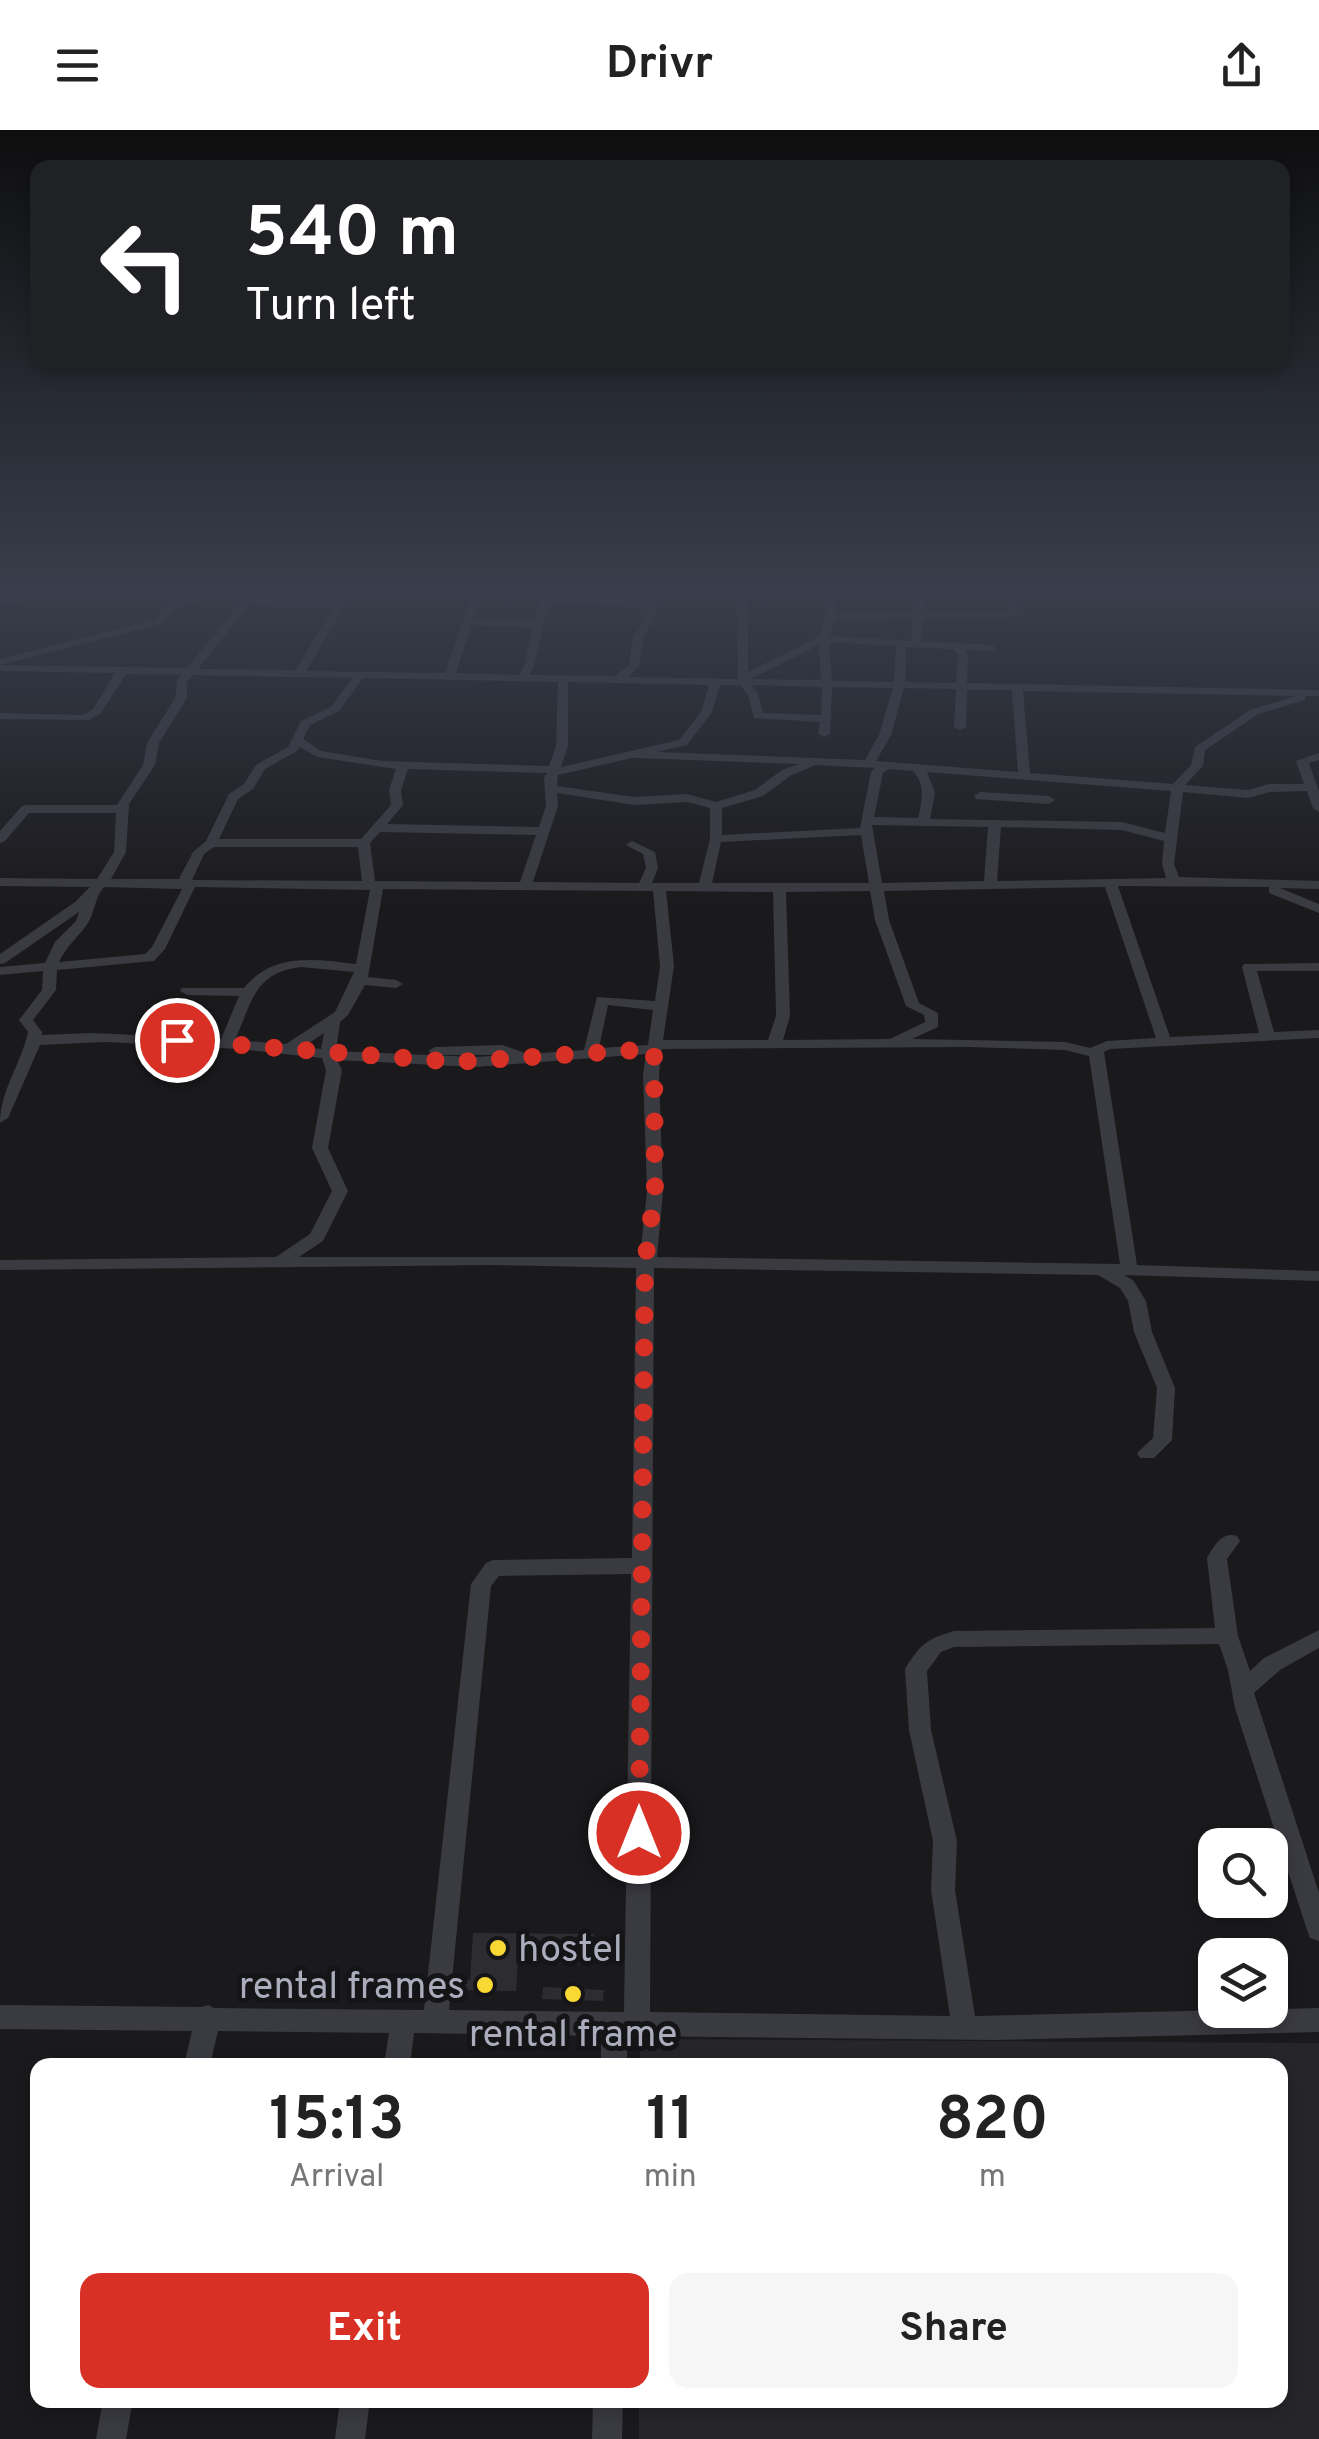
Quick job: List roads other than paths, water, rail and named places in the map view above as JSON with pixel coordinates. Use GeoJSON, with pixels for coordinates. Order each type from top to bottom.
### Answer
{"type":"FeatureCollection","features":[{"type":"Feature","properties":{"kind":"street"},"geometry":{"type":"LineString","coordinates":[[0,716],[86,718],[98,710],[108,695]]}},
{"type":"Feature","properties":{"kind":"street"},"geometry":{"type":"LineString","coordinates":[[0,1118],[19,1086],[34,1041],[35,1032],[26,1020],[49,990],[50,966],[62,942],[82,922],[120,852],[122,810],[149,764],[153,743],[179,695]]}},
{"type":"Feature","properties":{"kind":"street"},"geometry":{"type":"LineString","coordinates":[[0,970],[149,958],[158,949],[199,852],[211,843],[233,797],[249,786],[260,766],[290,752],[299,741],[304,724],[335,710],[346,695]]}},
{"type":"Feature","properties":{"kind":"street"},"geometry":{"type":"LineString","coordinates":[[525,886],[552,806],[550,778],[562,746],[563,695]]}},
{"type":"Feature","properties":{"kind":"street"},"geometry":{"type":"LineString","coordinates":[[299,741],[317,754],[403,764],[556,770],[636,756],[687,740],[706,712],[711,695]]}},
{"type":"Feature","properties":{"kind":"street"},"geometry":{"type":"LineString","coordinates":[[753,695],[758,716],[826,719]]}},
{"type":"Feature","properties":{"kind":"street"},"geometry":{"type":"LineString","coordinates":[[824,734],[825,695]]}},
{"type":"Feature","properties":{"kind":"street"},"geometry":{"type":"LineString","coordinates":[[868,764],[885,735],[896,695]]}},
{"type":"Feature","properties":{"kind":"street"},"geometry":{"type":"LineString","coordinates":[[960,695],[960,727]]}},
{"type":"Feature","properties":{"kind":"street"},"geometry":{"type":"LineString","coordinates":[[1018,695],[1024,776]]}},
{"type":"Feature","properties":{"kind":"street"},"geometry":{"type":"LineString","coordinates":[[1269,695],[1315,696]]}},
{"type":"Feature","properties":{"kind":"street"},"geometry":{"type":"LineString","coordinates":[[1174,882],[1168,864],[1178,786],[1195,769],[1199,749],[1254,712],[1315,696]]}},
{"type":"Feature","properties":{"kind":"street"},"geometry":{"type":"LineString","coordinates":[[636,756],[868,764],[1248,794],[1269,788],[1312,787]]}},
{"type":"Feature","properties":{"kind":"street"},"geometry":{"type":"LineString","coordinates":[[1319,756],[1302,761],[1319,808]]}},
{"type":"Feature","properties":{"kind":"street"},"geometry":{"type":"LineString","coordinates":[[552,789],[634,801],[687,798],[716,806],[759,793],[786,774],[819,762]]}},
{"type":"Feature","properties":{"kind":"street"},"geometry":{"type":"LineString","coordinates":[[211,843],[364,843],[397,805],[395,790],[403,764]]}},
{"type":"Feature","properties":{"kind":"street"},"geometry":{"type":"LineString","coordinates":[[887,766],[877,772],[867,826],[882,920],[913,1006],[930,1013],[933,1024],[890,1044]]}},
{"type":"Feature","properties":{"kind":"street"},"geometry":{"type":"LineString","coordinates":[[916,767],[926,776],[931,794],[922,822]]}},
{"type":"Feature","properties":{"kind":"street"},"geometry":{"type":"LineString","coordinates":[[974,823],[980,796],[993,772]]}},
{"type":"Feature","properties":{"kind":"street"},"geometry":{"type":"LineString","coordinates":[[980,796],[1049,800]]}},
{"type":"Feature","properties":{"kind":"street"},"geometry":{"type":"LineString","coordinates":[[705,885],[716,839],[716,806]]}},
{"type":"Feature","properties":{"kind":"street"},"geometry":{"type":"LineString","coordinates":[[0,838],[19,808],[122,810]]}},
{"type":"Feature","properties":{"kind":"street"},"geometry":{"type":"LineString","coordinates":[[716,839],[922,822],[1122,826],[1173,838]]}},
{"type":"Feature","properties":{"kind":"street"},"geometry":{"type":"LineString","coordinates":[[990,884],[995,823]]}},
{"type":"Feature","properties":{"kind":"street"},"geometry":{"type":"LineString","coordinates":[[380,828],[542,831]]}},
{"type":"Feature","properties":{"kind":"street"},"geometry":{"type":"LineString","coordinates":[[274,1262],[311,1244],[340,1191],[320,1148],[334,1070],[328,1055],[333,1022],[361,974],[373,886],[363,867],[364,843]]}},
{"type":"Feature","properties":{"kind":"street"},"geometry":{"type":"LineString","coordinates":[[616,2058],[626,2024],[642,1566],[646,1262],[655,1191],[655,1047],[667,966],[650,852],[632,844]]}},
{"type":"Feature","properties":{"kind":"street"},"geometry":{"type":"LineString","coordinates":[[0,882],[96,890],[186,885],[780,887],[1174,882],[1319,885]]}},
{"type":"Feature","properties":{"kind":"street"},"geometry":{"type":"LineString","coordinates":[[1110,883],[1165,1044]]}},
{"type":"Feature","properties":{"kind":"street"},"geometry":{"type":"LineString","coordinates":[[1259,885],[1319,909]]}},
{"type":"Feature","properties":{"kind":"street"},"geometry":{"type":"LineString","coordinates":[[774,1044],[783,1016],[780,887]]}},
{"type":"Feature","properties":{"kind":"street"},"geometry":{"type":"LineString","coordinates":[[0,960],[96,890]]}},
{"type":"Feature","properties":{"kind":"street"},"geometry":{"type":"LineString","coordinates":[[228,1040],[248,992],[261,974],[278,964],[361,974],[396,984]]}},
{"type":"Feature","properties":{"kind":"street"},"geometry":{"type":"LineString","coordinates":[[1268,1036],[1249,967],[1319,966]]}},
{"type":"Feature","properties":{"kind":"street"},"geometry":{"type":"LineString","coordinates":[[187,991],[248,992]]}},
{"type":"Feature","properties":{"kind":"street"},"geometry":{"type":"LineString","coordinates":[[591,1053],[592,1029],[602,1000],[660,1006]]}},
{"type":"Feature","properties":{"kind":"street"},"geometry":{"type":"LineString","coordinates":[[291,1048],[333,1022]]}},
{"type":"Feature","properties":{"kind":"street"},"geometry":{"type":"LineString","coordinates":[[34,1041],[114,1034],[147,1040],[228,1040],[328,1055],[396,1058],[525,1058],[655,1047],[774,1044],[1065,1046],[1094,1054]]}},
{"type":"Feature","properties":{"kind":"street"},"geometry":{"type":"LineString","coordinates":[[1094,1054],[1107,1045],[1319,1034]]}},
{"type":"Feature","properties":{"kind":"street"},"geometry":{"type":"LineString","coordinates":[[1094,1054],[1129,1270]]}},
{"type":"Feature","properties":{"kind":"street"},"geometry":{"type":"LineString","coordinates":[[0,1265],[646,1262],[1319,1276]]}},
{"type":"Feature","properties":{"kind":"street"},"geometry":{"type":"LineString","coordinates":[[1105,1272],[1127,1284],[1137,1300],[1143,1332],[1166,1388],[1162,1440],[1148,1453]]}},
{"type":"Feature","properties":{"kind":"street"},"geometry":{"type":"LineString","coordinates":[[1230,1541],[1217,1558],[1227,1636],[1264,1770],[1319,1930]]}},
{"type":"Feature","properties":{"kind":"street"},"geometry":{"type":"LineString","coordinates":[[436,2023],[481,1584],[493,1568],[642,1566]]}},
{"type":"Feature","properties":{"kind":"street"},"geometry":{"type":"LineString","coordinates":[[964,2026],[943,1890],[945,1840],[920,1730],[916,1669],[933,1646],[954,1639],[1227,1636]]}},
{"type":"Feature","properties":{"kind":"street"},"geometry":{"type":"LineString","coordinates":[[1244,1689],[1272,1664],[1319,1638]]}},
{"type":"Feature","properties":{"kind":"street"},"geometry":{"type":"LineString","coordinates":[[0,2017],[964,2026],[1319,2020]]}},
{"type":"Feature","properties":{"kind":"street"},"geometry":{"type":"LineString","coordinates":[[199,2058],[208,2018]]}},
{"type":"Feature","properties":{"kind":"street"},"geometry":{"type":"LineString","coordinates":[[398,2058],[402,2022]]}},
{"type":"Feature","properties":{"kind":"street"},"geometry":{"type":"LineString","coordinates":[[111,2439],[117,2408]]}},
{"type":"Feature","properties":{"kind":"street"},"geometry":{"type":"LineString","coordinates":[[350,2439],[354,2408]]}},
{"type":"Feature","properties":{"kind":"street"},"geometry":{"type":"LineString","coordinates":[[607,2439],[608,2408]]}},
{"type":"Feature","properties":{"kind":"place","name":"hostel"},"geometry":{"type":"Point","coordinates":[498,1948]}},
{"type":"Feature","properties":{"kind":"place","name":"rental frames"},"geometry":{"type":"Point","coordinates":[485,1985]}},
{"type":"Feature","properties":{"kind":"place","name":"rental frame"},"geometry":{"type":"Point","coordinates":[573,1994]}}]}
